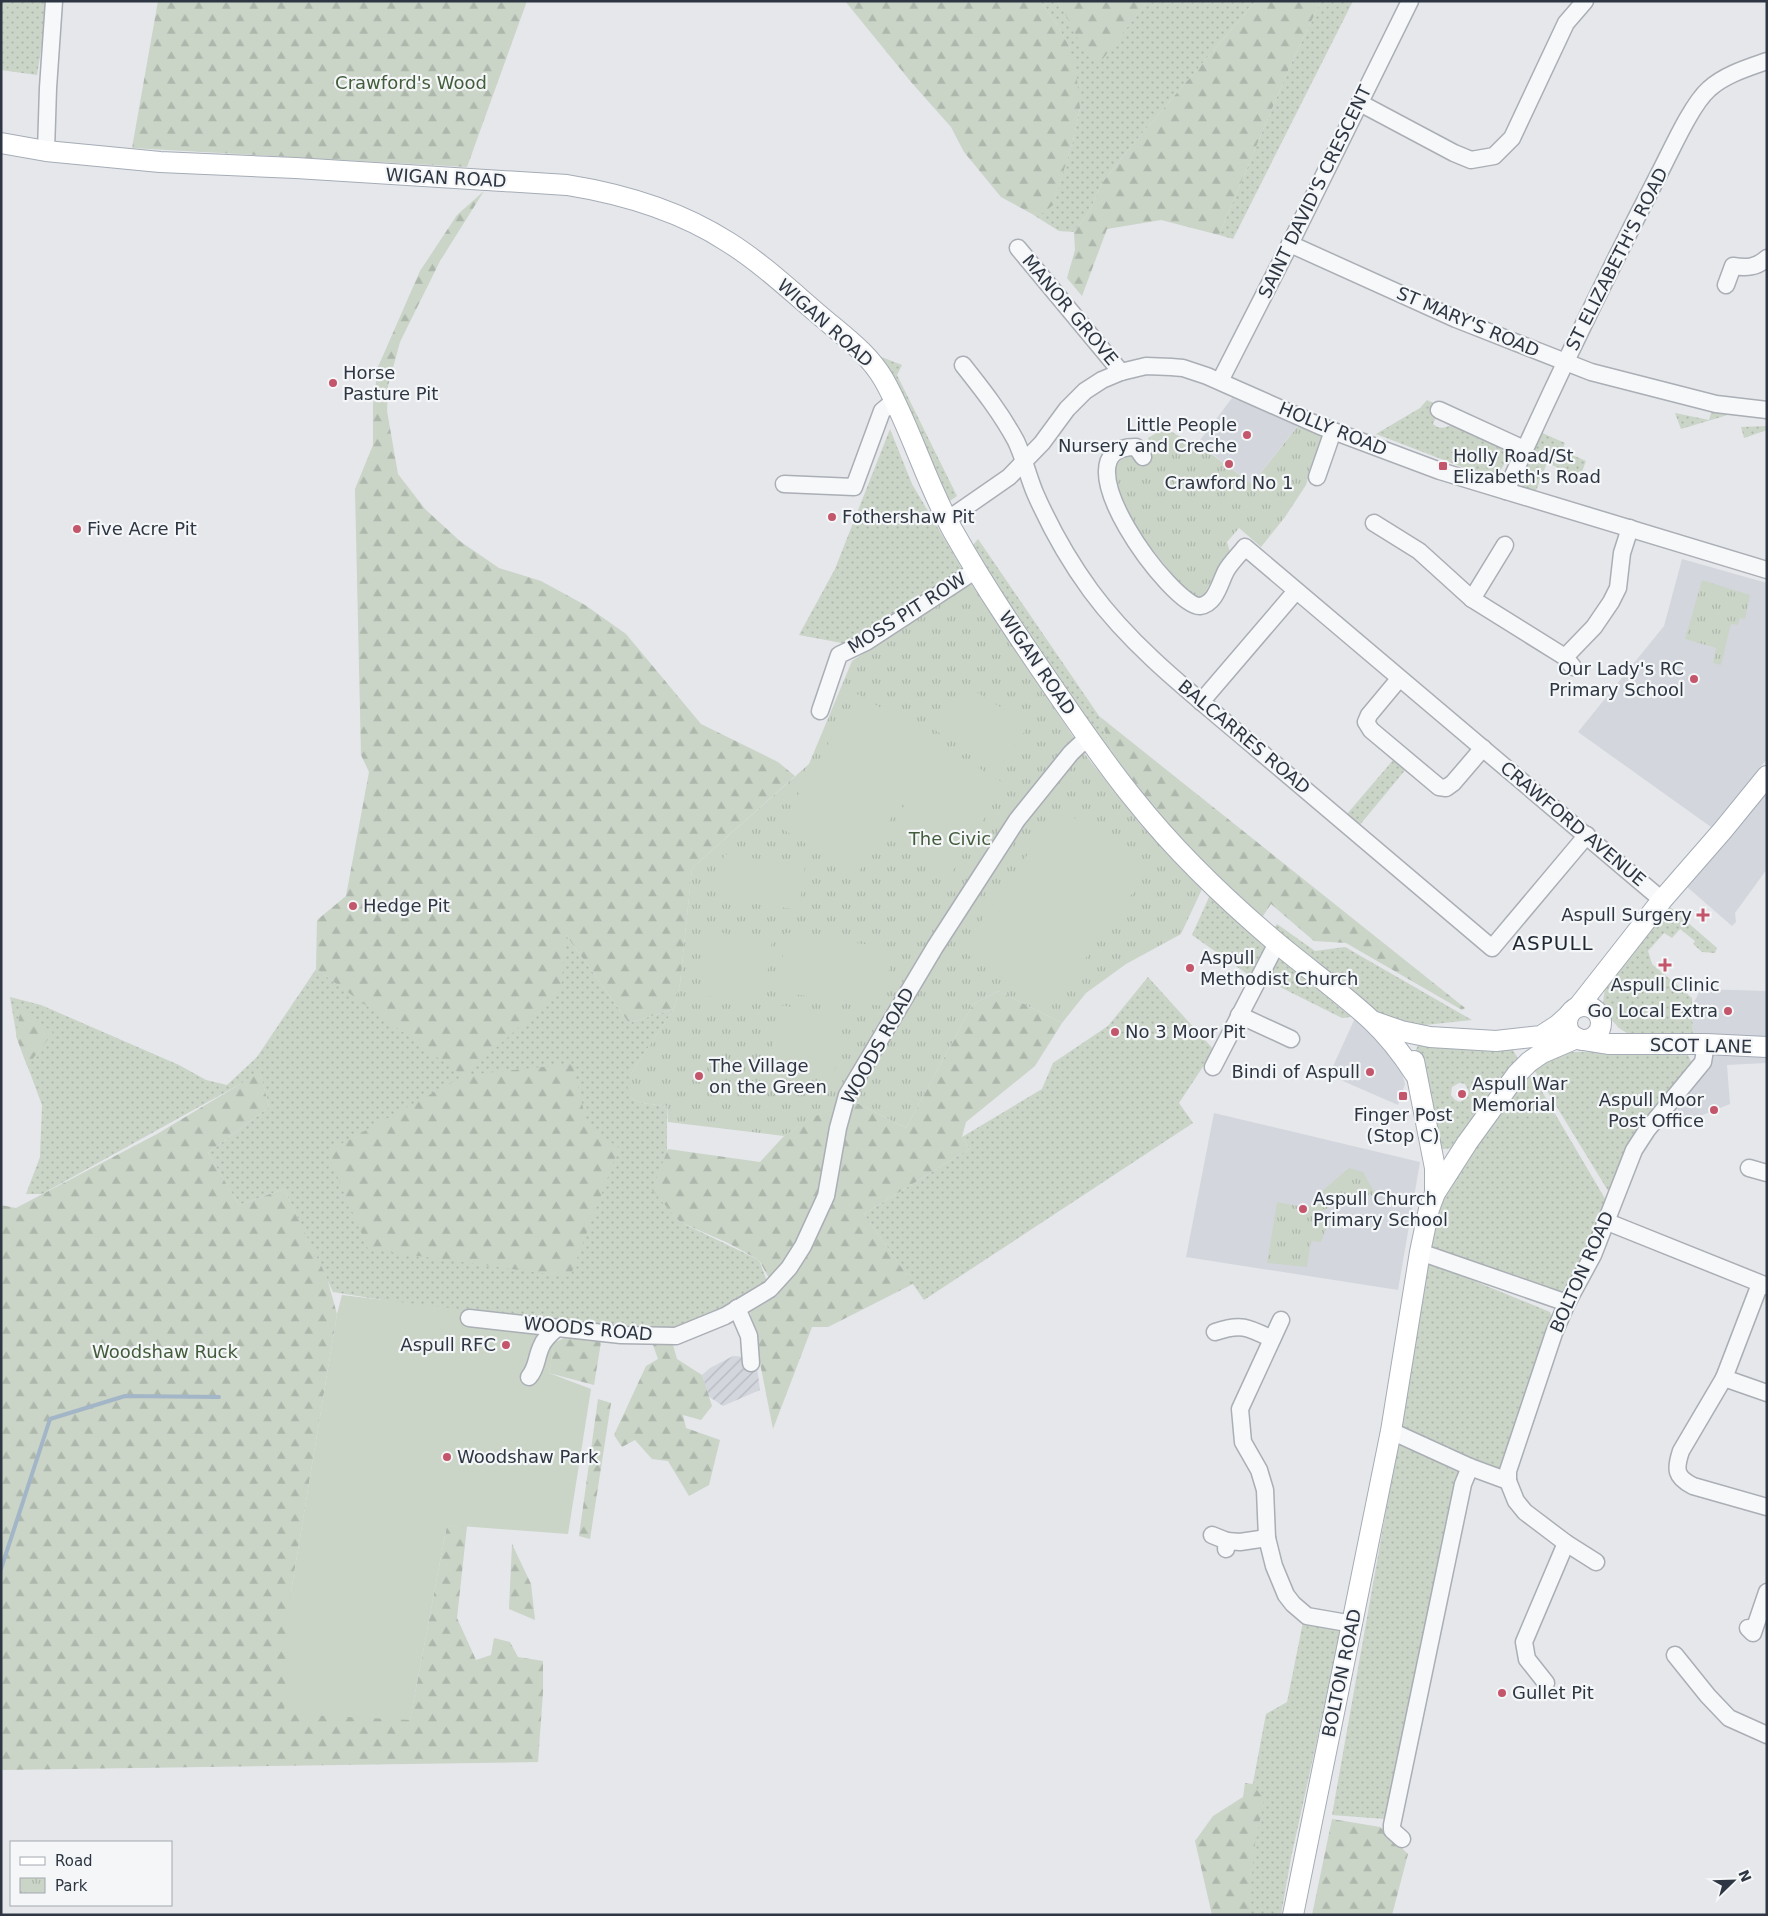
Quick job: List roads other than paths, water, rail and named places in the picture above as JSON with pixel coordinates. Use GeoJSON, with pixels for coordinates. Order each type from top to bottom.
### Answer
{"type":"FeatureCollection","features":[{"type":"Feature","properties":{"kind":"main road","name":"WIGAN ROAD"},"geometry":{"type":"LineString","coordinates":[[1,143],[46,150],[160,162],[296,168],[567,185],[606,192],[637,201],[704,228],[729,243],[790,290],[859,348],[872,362],[884,380],[894,401],[947,520],[976,570],[1088,737],[1132,798],[1193,867],[1277,943],[1371,1020],[1395,1045],[1415,1074]]}},
{"type":"Feature","properties":{"kind":"main road"},"geometry":{"type":"LineString","coordinates":[[1580,1039],[1569,1031],[1568,1020],[1586,1013],[1600,979],[1662,900],[1767,776]]}},
{"type":"Feature","properties":{"kind":"main road","name":"WIGAN ROAD"},"geometry":{"type":"LineString","coordinates":[[1371,1020],[1401,1031],[1430,1037],[1496,1041],[1541,1036],[1558,1025],[1586,1013]]}},
{"type":"Feature","properties":{"kind":"main road","name":"BOLTON ROAD"},"geometry":{"type":"LineString","coordinates":[[1293,1915],[1391,1432],[1424,1227],[1435,1193],[1467,1143],[1517,1074],[1529,1062],[1542,1053],[1580,1039],[1588,1039],[1597,1034],[1601,1025],[1586,1013]]}},
{"type":"Feature","properties":{"kind":"main road","name":"SCOT LANE"},"geometry":{"type":"LineString","coordinates":[[1586,1013],[1635,1044]]}},
{"type":"Feature","properties":{"kind":"main road"},"geometry":{"type":"LineString","coordinates":[[1415,1074],[1415,1050],[1418,1045],[1430,1037]]}},
{"type":"Feature","properties":{"kind":"main road","name":"SCOT LANE"},"geometry":{"type":"LineString","coordinates":[[1580,1039],[1599,1044],[1706,1044],[1767,1047]]}},
{"type":"Feature","properties":{"kind":"main road"},"geometry":{"type":"LineString","coordinates":[[1496,1041],[1511,1047],[1516,1053],[1519,1060],[1517,1074]]}},
{"type":"Feature","properties":{"kind":"main road","name":"BOLTON ROAD"},"geometry":{"type":"LineString","coordinates":[[1415,1074],[1421,1091],[1436,1175],[1435,1193]]}},
{"type":"Feature","properties":{"kind":"main road"},"geometry":{"type":"LineString","coordinates":[[1430,1140],[1436,1147],[1443,1149],[1458,1148],[1467,1143]]}},
{"type":"Feature","properties":{"kind":"street"},"geometry":{"type":"LineString","coordinates":[[46,150],[54,1]]}},
{"type":"Feature","properties":{"kind":"street","name":"SAINT DAVID'S CRESCENT"},"geometry":{"type":"LineString","coordinates":[[1220,381],[1410,1]]}},
{"type":"Feature","properties":{"kind":"street"},"geometry":{"type":"LineString","coordinates":[[1360,103],[1462,157],[1471,160],[1494,156],[1512,138],[1566,23],[1585,1]]}},
{"type":"Feature","properties":{"kind":"street","name":"ST ELIZABETH'S ROAD"},"geometry":{"type":"LineString","coordinates":[[1506,491],[1524,449],[1637,217],[1694,108],[1709,89],[1717,83],[1767,61]]}},
{"type":"Feature","properties":{"kind":"street","name":"ST MARY'S ROAD"},"geometry":{"type":"LineString","coordinates":[[1290,244],[1456,318],[1591,372],[1716,404],[1767,410]]}},
{"type":"Feature","properties":{"kind":"street","name":"MANOR GROVE"},"geometry":{"type":"LineString","coordinates":[[1018,248],[1121,372]]}},
{"type":"Feature","properties":{"kind":"street"},"geometry":{"type":"LineString","coordinates":[[1726,285],[1733,266],[1746,268],[1754,266],[1767,258]]}},
{"type":"Feature","properties":{"kind":"street","name":"BALCARRES ROAD"},"geometry":{"type":"LineString","coordinates":[[963,365],[995,406],[1016,441],[1034,492],[1070,559],[1091,591],[1122,629],[1141,649],[1202,702],[1492,948],[1587,836]]}},
{"type":"Feature","properties":{"kind":"street","name":"HOLLY ROAD"},"geometry":{"type":"LineString","coordinates":[[947,520],[1009,477],[1025,462],[1067,409],[1085,391],[1102,380],[1121,372],[1146,366],[1183,368],[1220,381],[1333,431],[1440,471],[1767,570]]}},
{"type":"Feature","properties":{"kind":"street"},"geometry":{"type":"LineString","coordinates":[[784,484],[854,487],[882,411],[894,401]]}},
{"type":"Feature","properties":{"kind":"street"},"geometry":{"type":"LineString","coordinates":[[1439,410],[1524,449]]}},
{"type":"Feature","properties":{"kind":"street"},"geometry":{"type":"LineString","coordinates":[[1317,477],[1333,431]]}},
{"type":"Feature","properties":{"kind":"street","name":"CRAWFORD AVENUE"},"geometry":{"type":"LineString","coordinates":[[1141,449],[1126,447],[1111,457],[1107,467],[1108,488],[1126,526],[1141,549],[1182,597],[1192,605],[1200,606],[1208,603],[1216,594],[1241,543],[1399,679],[1662,900]]}},
{"type":"Feature","properties":{"kind":"street"},"geometry":{"type":"LineString","coordinates":[[1374,523],[1419,551],[1472,599],[1569,662],[1611,602],[1618,588],[1622,553],[1630,528]]}},
{"type":"Feature","properties":{"kind":"street"},"geometry":{"type":"LineString","coordinates":[[1472,599],[1505,545]]}},
{"type":"Feature","properties":{"kind":"street","name":"MOSS PIT ROW"},"geometry":{"type":"LineString","coordinates":[[820,711],[839,655],[866,642],[976,570]]}},
{"type":"Feature","properties":{"kind":"street"},"geometry":{"type":"LineString","coordinates":[[1202,702],[1296,591]]}},
{"type":"Feature","properties":{"kind":"street"},"geometry":{"type":"LineString","coordinates":[[1399,679],[1369,715],[1366,722],[1371,730],[1439,787],[1446,788],[1453,783],[1483,748]]}},
{"type":"Feature","properties":{"kind":"street","name":"WOODS ROAD"},"geometry":{"type":"LineString","coordinates":[[469,1318],[621,1335],[676,1336],[725,1316],[770,1289],[789,1268],[803,1246],[826,1196],[838,1128],[847,1096],[935,947],[1017,820],[1071,753],[1088,737]]}},
{"type":"Feature","properties":{"kind":"street"},"geometry":{"type":"LineString","coordinates":[[1213,1067],[1277,943]]}},
{"type":"Feature","properties":{"kind":"street"},"geometry":{"type":"LineString","coordinates":[[1239,1015],[1291,1039]]}},
{"type":"Feature","properties":{"kind":"street","name":"BOLTON ROAD"},"geometry":{"type":"LineString","coordinates":[[1508,1481],[1508,1471],[1554,1333],[1567,1303],[1593,1256],[1634,1150],[1647,1130],[1703,1062],[1706,1044]]}},
{"type":"Feature","properties":{"kind":"street"},"geometry":{"type":"LineString","coordinates":[[1749,1168],[1767,1173]]}},
{"type":"Feature","properties":{"kind":"street"},"geometry":{"type":"LineString","coordinates":[[1605,1221],[1763,1285],[1724,1378],[1681,1451],[1677,1463],[1677,1473],[1684,1481],[1693,1486],[1767,1507]]}},
{"type":"Feature","properties":{"kind":"street"},"geometry":{"type":"LineString","coordinates":[[1420,1252],[1567,1303]]}},
{"type":"Feature","properties":{"kind":"street"},"geometry":{"type":"LineString","coordinates":[[737,1308],[749,1336],[751,1363]]}},
{"type":"Feature","properties":{"kind":"street"},"geometry":{"type":"LineString","coordinates":[[1281,1320],[1240,1409],[1243,1442],[1259,1470],[1264,1490],[1266,1538],[1280,1582],[1293,1604],[1307,1616],[1352,1624]]}},
{"type":"Feature","properties":{"kind":"street"},"geometry":{"type":"LineString","coordinates":[[1212,1333],[1233,1326],[1253,1329],[1272,1339]]}},
{"type":"Feature","properties":{"kind":"street"},"geometry":{"type":"LineString","coordinates":[[529,1377],[535,1370],[540,1348],[546,1338],[557,1328]]}},
{"type":"Feature","properties":{"kind":"street"},"geometry":{"type":"LineString","coordinates":[[1724,1378],[1767,1393]]}},
{"type":"Feature","properties":{"kind":"street"},"geometry":{"type":"LineString","coordinates":[[1391,1432],[1470,1468],[1508,1481],[1512,1495],[1520,1507],[1566,1543],[1596,1562]]}},
{"type":"Feature","properties":{"kind":"street"},"geometry":{"type":"LineString","coordinates":[[1402,1839],[1392,1830],[1392,1825],[1461,1494],[1470,1468]]}},
{"type":"Feature","properties":{"kind":"street"},"geometry":{"type":"LineString","coordinates":[[1212,1534],[1227,1545],[1266,1538]]}},
{"type":"Feature","properties":{"kind":"street"},"geometry":{"type":"LineString","coordinates":[[1546,1683],[1527,1659],[1524,1642],[1566,1543]]}},
{"type":"Feature","properties":{"kind":"street"},"geometry":{"type":"LineString","coordinates":[[1748,1628],[1754,1633],[1767,1592]]}},
{"type":"Feature","properties":{"kind":"street"},"geometry":{"type":"LineString","coordinates":[[1675,1655],[1708,1696],[1729,1718],[1767,1735]]}},
{"type":"Feature","properties":{"kind":"waterway"},"geometry":{"type":"LineString","coordinates":[[1,1569],[50,1419],[125,1396],[219,1397]]}},
{"type":"Feature","properties":{"kind":"place","name":"Horse Pasture Pit"},"geometry":{"type":"Point","coordinates":[333,383]}},
{"type":"Feature","properties":{"kind":"place","name":"Little People Nursery and Creche"},"geometry":{"type":"Point","coordinates":[1247,435]}},
{"type":"Feature","properties":{"kind":"place","name":"Crawford No 1"},"geometry":{"type":"Point","coordinates":[1229,464]}},
{"type":"Feature","properties":{"kind":"place","name":"Holly Road/St Elizabeth's Road"},"geometry":{"type":"Point","coordinates":[1443,466]}},
{"type":"Feature","properties":{"kind":"place","name":"Fothershaw Pit"},"geometry":{"type":"Point","coordinates":[832,517]}},
{"type":"Feature","properties":{"kind":"place","name":"Five Acre Pit"},"geometry":{"type":"Point","coordinates":[77,529]}},
{"type":"Feature","properties":{"kind":"place","name":"Our Lady's RC Primary School"},"geometry":{"type":"Point","coordinates":[1694,679]}},
{"type":"Feature","properties":{"kind":"place","name":"Hedge Pit"},"geometry":{"type":"Point","coordinates":[353,906]}},
{"type":"Feature","properties":{"kind":"place","name":"Aspull Surgery"},"geometry":{"type":"Point","coordinates":[1703,915]}},
{"type":"Feature","properties":{"kind":"place","name":"Aspull Clinic"},"geometry":{"type":"Point","coordinates":[1665,965]}},
{"type":"Feature","properties":{"kind":"place","name":"Aspull Methodist Church"},"geometry":{"type":"Point","coordinates":[1190,968]}},
{"type":"Feature","properties":{"kind":"place","name":"Go Local Extra"},"geometry":{"type":"Point","coordinates":[1728,1011]}},
{"type":"Feature","properties":{"kind":"place","name":"No 3 Moor Pit"},"geometry":{"type":"Point","coordinates":[1115,1032]}},
{"type":"Feature","properties":{"kind":"place","name":"Bindi of Aspull"},"geometry":{"type":"Point","coordinates":[1370,1072]}},
{"type":"Feature","properties":{"kind":"place","name":"The Village on the Green"},"geometry":{"type":"Point","coordinates":[699,1076]}},
{"type":"Feature","properties":{"kind":"place","name":"Aspull War Memorial"},"geometry":{"type":"Point","coordinates":[1462,1094]}},
{"type":"Feature","properties":{"kind":"place","name":"Finger Post (Stop C)"},"geometry":{"type":"Point","coordinates":[1403,1096]}},
{"type":"Feature","properties":{"kind":"place","name":"Aspull Moor Post Office"},"geometry":{"type":"Point","coordinates":[1714,1110]}},
{"type":"Feature","properties":{"kind":"place","name":"Aspull Church Primary School"},"geometry":{"type":"Point","coordinates":[1303,1209]}},
{"type":"Feature","properties":{"kind":"place","name":"Aspull RFC"},"geometry":{"type":"Point","coordinates":[506,1345]}},
{"type":"Feature","properties":{"kind":"place","name":"Woodshaw Park"},"geometry":{"type":"Point","coordinates":[447,1457]}},
{"type":"Feature","properties":{"kind":"place","name":"Gullet Pit"},"geometry":{"type":"Point","coordinates":[1502,1693]}},
{"type":"Feature","properties":{"kind":"district","name":"ASPULL"},"geometry":{"type":"Point","coordinates":[1553,943]}},
{"type":"Feature","properties":{"kind":"park label","name":"Crawford's Wood"},"geometry":{"type":"Point","coordinates":[411,83]}},
{"type":"Feature","properties":{"kind":"park label","name":"The Civic"},"geometry":{"type":"Point","coordinates":[950,839]}},
{"type":"Feature","properties":{"kind":"park label","name":"Woodshaw Ruck"},"geometry":{"type":"Point","coordinates":[165,1352]}}]}
